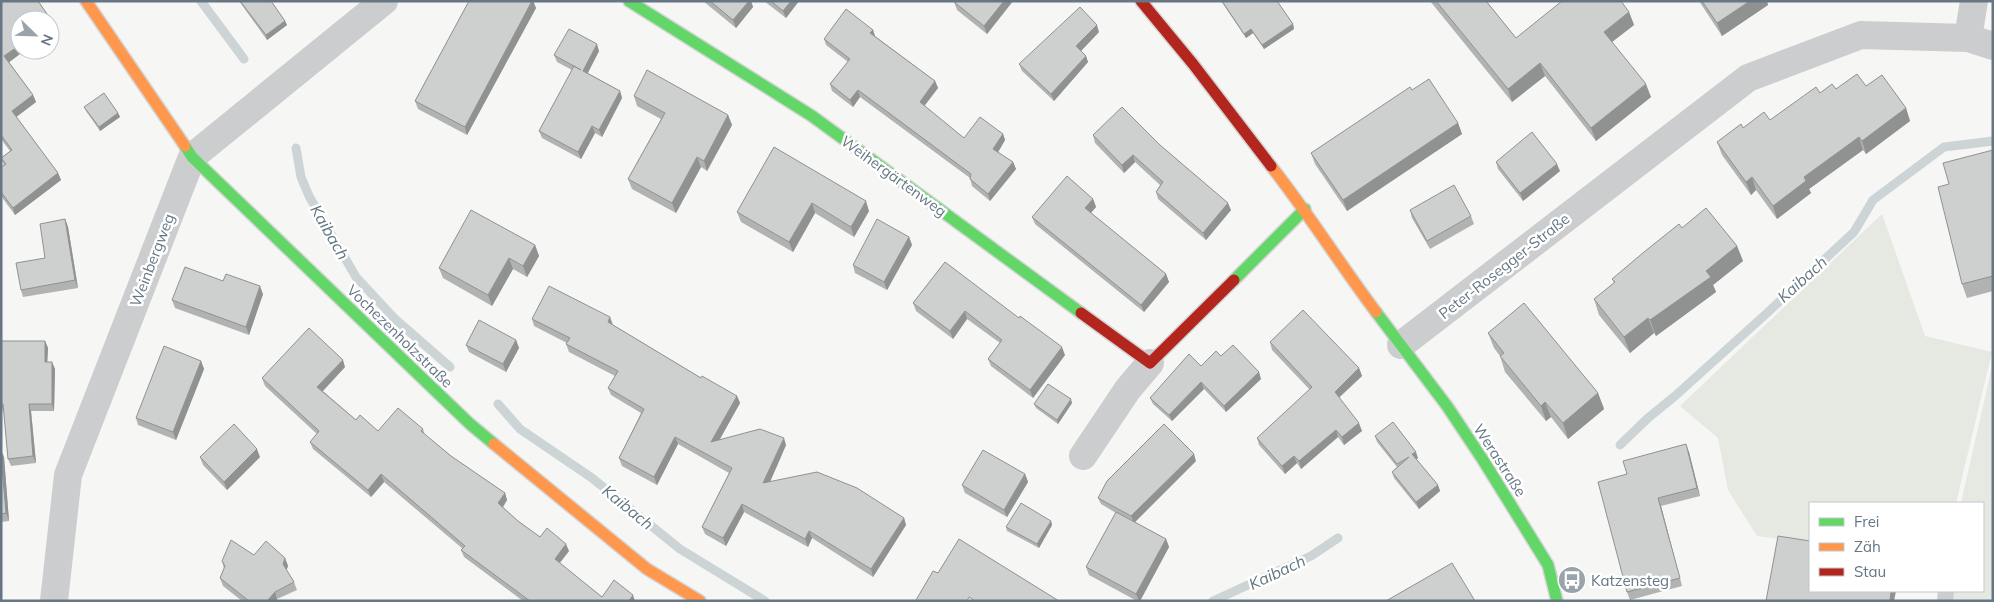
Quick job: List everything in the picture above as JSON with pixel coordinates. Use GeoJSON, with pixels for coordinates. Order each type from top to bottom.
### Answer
{"type":"FeatureCollection","features":[{"type":"Feature","properties":{"kind":"street","name":"Vochezenholzstraße"},"geometry":{"type":"LineString","coordinates":[[86,1],[192,157],[470,424],[647,569],[700,601]]}},
{"type":"Feature","properties":{"kind":"street","name":"Weinbergweg"},"geometry":{"type":"LineString","coordinates":[[54,601],[68,475],[192,157],[384,1]]}},
{"type":"Feature","properties":{"kind":"street","name":"Weihergärtenweg"},"geometry":{"type":"LineString","coordinates":[[629,1],[812,116],[1150,363]]}},
{"type":"Feature","properties":{"kind":"street"},"geometry":{"type":"LineString","coordinates":[[1141,1],[1193,64],[1305,210],[1352,279],[1401,345]]}},
{"type":"Feature","properties":{"kind":"street"},"geometry":{"type":"LineString","coordinates":[[1974,1],[1980,42]]}},
{"type":"Feature","properties":{"kind":"street","name":"Peter-Rosegger-Straße"},"geometry":{"type":"LineString","coordinates":[[1401,345],[1748,78],[1861,35],[1980,42]]}},
{"type":"Feature","properties":{"kind":"street"},"geometry":{"type":"LineString","coordinates":[[1083,456],[1128,389],[1150,363],[1305,210]]}},
{"type":"Feature","properties":{"kind":"street","name":"Werastraße"},"geometry":{"type":"LineString","coordinates":[[1401,345],[1447,406],[1506,495],[1548,566],[1557,601]]}},
{"type":"Feature","properties":{"kind":"shaded area"},"geometry":{"type":"Polygon","coordinates":[[[1882,214],[1925,336],[1992,352],[1956,502],[1809,502],[1809,543],[1757,536],[1728,490],[1718,438],[1680,406],[1882,214]]]}},
{"type":"Feature","properties":{"kind":"shaded area"},"geometry":{"type":"Polygon","coordinates":[[[1993,362],[1993,601],[1945,601],[1946,592],[1984,592],[1984,502],[1961,502],[1993,362]]]}},
{"type":"Feature","properties":{"kind":"building"},"geometry":{"type":"Polygon","coordinates":[[[1,1],[38,1],[44,10],[10,10],[10,52],[4,56],[33,95],[12,111],[58,173],[13,208],[1,192],[1,167],[6,164],[1,158],[12,150],[1,135],[1,1]]]}},
{"type":"Feature","properties":{"kind":"building"},"geometry":{"type":"Polygon","coordinates":[[[240,1],[271,1],[285,21],[266,35],[240,1]]]}},
{"type":"Feature","properties":{"kind":"building"},"geometry":{"type":"Polygon","coordinates":[[[469,1],[532,1],[465,127],[415,101],[469,1]]]}},
{"type":"Feature","properties":{"kind":"building"},"geometry":{"type":"Polygon","coordinates":[[[710,1],[749,1],[733,20],[710,1]]]}},
{"type":"Feature","properties":{"kind":"building"},"geometry":{"type":"Polygon","coordinates":[[[771,1],[791,1],[783,11],[771,1]]]}},
{"type":"Feature","properties":{"kind":"building"},"geometry":{"type":"Polygon","coordinates":[[[955,1],[1004,1],[984,26],[955,1]]]}},
{"type":"Feature","properties":{"kind":"building"},"geometry":{"type":"Polygon","coordinates":[[[1222,1],[1277,1],[1293,24],[1262,45],[1251,29],[1244,34],[1222,1]]]}},
{"type":"Feature","properties":{"kind":"building"},"geometry":{"type":"Polygon","coordinates":[[[1436,1],[1486,1],[1516,38],[1562,1],[1621,1],[1629,12],[1604,32],[1646,84],[1591,128],[1540,63],[1508,89],[1436,1]]]}},
{"type":"Feature","properties":{"kind":"building"},"geometry":{"type":"Polygon","coordinates":[[[1702,1],[1750,1],[1717,23],[1702,1]]]}},
{"type":"Feature","properties":{"kind":"building"},"geometry":{"type":"Polygon","coordinates":[[[1080,7],[1097,25],[1076,46],[1086,56],[1051,94],[1019,64],[1080,7]]]}},
{"type":"Feature","properties":{"kind":"building"},"geometry":{"type":"Polygon","coordinates":[[[846,9],[873,30],[870,33],[935,81],[920,102],[964,138],[980,117],[1003,134],[993,149],[1013,162],[988,194],[970,179],[971,174],[858,90],[850,100],[830,84],[850,59],[824,39],[846,9]]]}},
{"type":"Feature","properties":{"kind":"building"},"geometry":{"type":"Polygon","coordinates":[[[569,29],[597,44],[583,71],[620,91],[599,130],[592,126],[578,152],[539,131],[574,66],[554,55],[569,29]]]}},
{"type":"Feature","properties":{"kind":"building"},"geometry":{"type":"Polygon","coordinates":[[[647,70],[728,115],[704,161],[697,157],[672,203],[628,179],[665,113],[634,96],[647,70]]]}},
{"type":"Feature","properties":{"kind":"building"},"geometry":{"type":"Polygon","coordinates":[[[1857,74],[1866,86],[1882,75],[1906,108],[1862,141],[1859,137],[1804,177],[1806,181],[1773,206],[1752,177],[1746,182],[1717,142],[1741,124],[1743,128],[1764,112],[1770,120],[1816,87],[1820,93],[1832,84],[1836,89],[1857,74]]]}},
{"type":"Feature","properties":{"kind":"building"},"geometry":{"type":"Polygon","coordinates":[[[1429,79],[1458,123],[1343,200],[1311,153],[1410,87],[1412,90],[1429,79]]]}},
{"type":"Feature","properties":{"kind":"building"},"geometry":{"type":"Polygon","coordinates":[[[104,93],[118,113],[99,127],[84,107],[104,93]]]}},
{"type":"Feature","properties":{"kind":"building"},"geometry":{"type":"Polygon","coordinates":[[[1122,107],[1160,145],[1228,203],[1203,233],[1156,192],[1163,182],[1133,155],[1122,165],[1093,135],[1122,107]]]}},
{"type":"Feature","properties":{"kind":"building"},"geometry":{"type":"Polygon","coordinates":[[[1532,132],[1557,164],[1520,193],[1496,162],[1532,132]]]}},
{"type":"Feature","properties":{"kind":"building"},"geometry":{"type":"Polygon","coordinates":[[[774,147],[866,201],[851,227],[812,203],[789,242],[737,212],[774,147]]]}},
{"type":"Feature","properties":{"kind":"building"},"geometry":{"type":"Polygon","coordinates":[[[1993,150],[1993,276],[1962,284],[1938,187],[1949,184],[1943,163],[1993,150]]]}},
{"type":"Feature","properties":{"kind":"building"},"geometry":{"type":"Polygon","coordinates":[[[1067,176],[1093,199],[1085,208],[1166,274],[1141,305],[1032,217],[1067,176]]]}},
{"type":"Feature","properties":{"kind":"building"},"geometry":{"type":"Polygon","coordinates":[[[1454,185],[1471,216],[1427,241],[1410,210],[1454,185]]]}},
{"type":"Feature","properties":{"kind":"building"},"geometry":{"type":"Polygon","coordinates":[[[1706,208],[1737,246],[1706,271],[1711,277],[1650,320],[1648,318],[1624,337],[1594,299],[1615,282],[1612,279],[1644,252],[1679,224],[1682,228],[1706,208]]]}},
{"type":"Feature","properties":{"kind":"building"},"geometry":{"type":"Polygon","coordinates":[[[471,210],[535,245],[523,266],[509,258],[488,295],[439,268],[471,210]]]}},
{"type":"Feature","properties":{"kind":"building"},"geometry":{"type":"Polygon","coordinates":[[[65,219],[75,280],[21,290],[16,263],[45,258],[40,224],[65,219]]]}},
{"type":"Feature","properties":{"kind":"building"},"geometry":{"type":"Polygon","coordinates":[[[877,219],[909,237],[884,282],[853,265],[877,219]]]}},
{"type":"Feature","properties":{"kind":"building"},"geometry":{"type":"Polygon","coordinates":[[[945,262],[1019,318],[1020,316],[1062,347],[1030,390],[988,359],[1002,340],[965,311],[950,331],[913,303],[945,262]]]}},
{"type":"Feature","properties":{"kind":"building"},"geometry":{"type":"Polygon","coordinates":[[[185,267],[223,281],[226,274],[260,286],[246,327],[172,300],[185,267]]]}},
{"type":"Feature","properties":{"kind":"building"},"geometry":{"type":"Polygon","coordinates":[[[549,286],[610,317],[608,322],[701,378],[702,376],[737,396],[711,442],[760,429],[784,438],[763,483],[817,472],[857,488],[904,518],[871,569],[809,531],[805,539],[742,504],[723,538],[702,527],[732,468],[675,437],[654,477],[619,458],[644,409],[608,388],[618,371],[566,344],[570,338],[532,319],[549,286]]]}},
{"type":"Feature","properties":{"kind":"building"},"geometry":{"type":"Polygon","coordinates":[[[1524,303],[1598,393],[1563,423],[1545,402],[1541,406],[1500,356],[1504,353],[1488,333],[1524,303]]]}},
{"type":"Feature","properties":{"kind":"building"},"geometry":{"type":"Polygon","coordinates":[[[1303,310],[1359,368],[1335,392],[1359,423],[1342,437],[1336,430],[1299,461],[1294,456],[1282,466],[1257,438],[1312,387],[1270,342],[1303,310]]]}},
{"type":"Feature","properties":{"kind":"building"},"geometry":{"type":"Polygon","coordinates":[[[479,320],[516,340],[503,364],[466,345],[479,320]]]}},
{"type":"Feature","properties":{"kind":"building"},"geometry":{"type":"Polygon","coordinates":[[[309,328],[343,360],[317,387],[356,420],[360,415],[378,431],[398,408],[423,429],[421,431],[451,456],[505,493],[498,503],[518,521],[540,537],[547,528],[566,544],[555,559],[602,597],[614,580],[633,595],[629,601],[530,601],[461,550],[465,546],[381,474],[368,490],[310,442],[319,431],[262,378],[309,328]]]}},
{"type":"Feature","properties":{"kind":"building"},"geometry":{"type":"Polygon","coordinates":[[[1,341],[45,341],[45,362],[52,362],[52,404],[29,404],[33,456],[8,459],[3,404],[1,404],[1,341]]]}},
{"type":"Feature","properties":{"kind":"building"},"geometry":{"type":"Polygon","coordinates":[[[1233,345],[1259,372],[1224,406],[1201,382],[1169,415],[1150,398],[1189,354],[1201,366],[1216,351],[1221,356],[1233,345]]]}},
{"type":"Feature","properties":{"kind":"building"},"geometry":{"type":"Polygon","coordinates":[[[164,346],[201,361],[173,432],[136,418],[164,346]]]}},
{"type":"Feature","properties":{"kind":"building"},"geometry":{"type":"Polygon","coordinates":[[[1048,384],[1071,399],[1057,420],[1034,404],[1048,384]]]}},
{"type":"Feature","properties":{"kind":"building"},"geometry":{"type":"Polygon","coordinates":[[[1393,422],[1416,452],[1412,454],[1438,485],[1416,502],[1392,472],[1409,457],[1397,464],[1375,436],[1393,422]]]}},
{"type":"Feature","properties":{"kind":"building"},"geometry":{"type":"Polygon","coordinates":[[[234,424],[257,449],[224,482],[200,457],[234,424]]]}},
{"type":"Feature","properties":{"kind":"building"},"geometry":{"type":"Polygon","coordinates":[[[1164,424],[1194,454],[1131,516],[1098,498],[1107,481],[1164,424]]]}},
{"type":"Feature","properties":{"kind":"building"},"geometry":{"type":"Polygon","coordinates":[[[1686,444],[1697,488],[1658,498],[1680,578],[1627,592],[1598,482],[1627,474],[1623,461],[1686,444]]]}},
{"type":"Feature","properties":{"kind":"building"},"geometry":{"type":"Polygon","coordinates":[[[983,450],[1025,474],[1004,510],[962,485],[983,450]]]}},
{"type":"Feature","properties":{"kind":"building"},"geometry":{"type":"Polygon","coordinates":[[[1,455],[6,513],[1,514],[1,455]]]}},
{"type":"Feature","properties":{"kind":"building"},"geometry":{"type":"Polygon","coordinates":[[[1021,503],[1051,521],[1037,544],[1006,527],[1021,503]]]}},
{"type":"Feature","properties":{"kind":"building"},"geometry":{"type":"Polygon","coordinates":[[[1116,512],[1166,539],[1136,594],[1086,567],[1116,512]]]}},
{"type":"Feature","properties":{"kind":"building"},"geometry":{"type":"Polygon","coordinates":[[[1778,536],[1809,541],[1809,592],[1891,592],[1890,600],[1893,601],[1766,601],[1778,536]]]}},
{"type":"Feature","properties":{"kind":"building"},"geometry":{"type":"Polygon","coordinates":[[[959,539],[1059,601],[975,601],[969,597],[967,601],[916,600],[933,571],[938,573],[959,539]]]}},
{"type":"Feature","properties":{"kind":"building"},"geometry":{"type":"Polygon","coordinates":[[[231,540],[254,555],[266,541],[285,558],[283,564],[294,582],[275,592],[267,601],[249,601],[220,578],[225,566],[222,561],[231,540]]]}},
{"type":"Feature","properties":{"kind":"building"},"geometry":{"type":"Polygon","coordinates":[[[1452,563],[1475,601],[1386,601],[1452,563]]]}},
{"type":"Feature","properties":{"kind":"waterway","name":"Kaibach"},"geometry":{"type":"LineString","coordinates":[[201,1],[244,59]]}},
{"type":"Feature","properties":{"kind":"waterway","name":"Kaibach"},"geometry":{"type":"LineString","coordinates":[[1620,445],[1854,232],[1873,200],[1944,147],[1993,141]]}},
{"type":"Feature","properties":{"kind":"waterway","name":"Kaibach"},"geometry":{"type":"LineString","coordinates":[[296,148],[301,177],[309,196],[356,277],[395,319],[450,367]]}},
{"type":"Feature","properties":{"kind":"waterway","name":"Kaibach"},"geometry":{"type":"LineString","coordinates":[[498,404],[520,429],[592,478],[680,549],[765,601]]}},
{"type":"Feature","properties":{"kind":"waterway","name":"Kaibach"},"geometry":{"type":"LineString","coordinates":[[1213,601],[1311,556],[1338,538]]}},
{"type":"Feature","properties":{"kind":"traffic: fast"},"geometry":{"type":"LineString","coordinates":[[629,1],[812,116],[1081,313]]}},
{"type":"Feature","properties":{"kind":"traffic: fast"},"geometry":{"type":"LineString","coordinates":[[185,146],[192,157],[470,424],[494,444]]}},
{"type":"Feature","properties":{"kind":"traffic: fast"},"geometry":{"type":"LineString","coordinates":[[1234,280],[1305,209]]}},
{"type":"Feature","properties":{"kind":"traffic: fast"},"geometry":{"type":"LineString","coordinates":[[1376,312],[1447,406],[1483,460],[1548,565],[1557,601]]}},
{"type":"Feature","properties":{"kind":"traffic: slow"},"geometry":{"type":"LineString","coordinates":[[86,1],[185,146]]}},
{"type":"Feature","properties":{"kind":"traffic: slow"},"geometry":{"type":"LineString","coordinates":[[1271,166],[1376,312]]}},
{"type":"Feature","properties":{"kind":"traffic: slow"},"geometry":{"type":"LineString","coordinates":[[494,444],[647,569],[700,601]]}},
{"type":"Feature","properties":{"kind":"traffic: jam"},"geometry":{"type":"LineString","coordinates":[[1141,1],[1193,64],[1271,166]]}},
{"type":"Feature","properties":{"kind":"traffic: jam"},"geometry":{"type":"LineString","coordinates":[[1081,313],[1150,363],[1234,280]]}},
{"type":"Feature","properties":{"kind":"place","name":"Katzensteg"},"geometry":{"type":"Point","coordinates":[1572,580]}}]}
